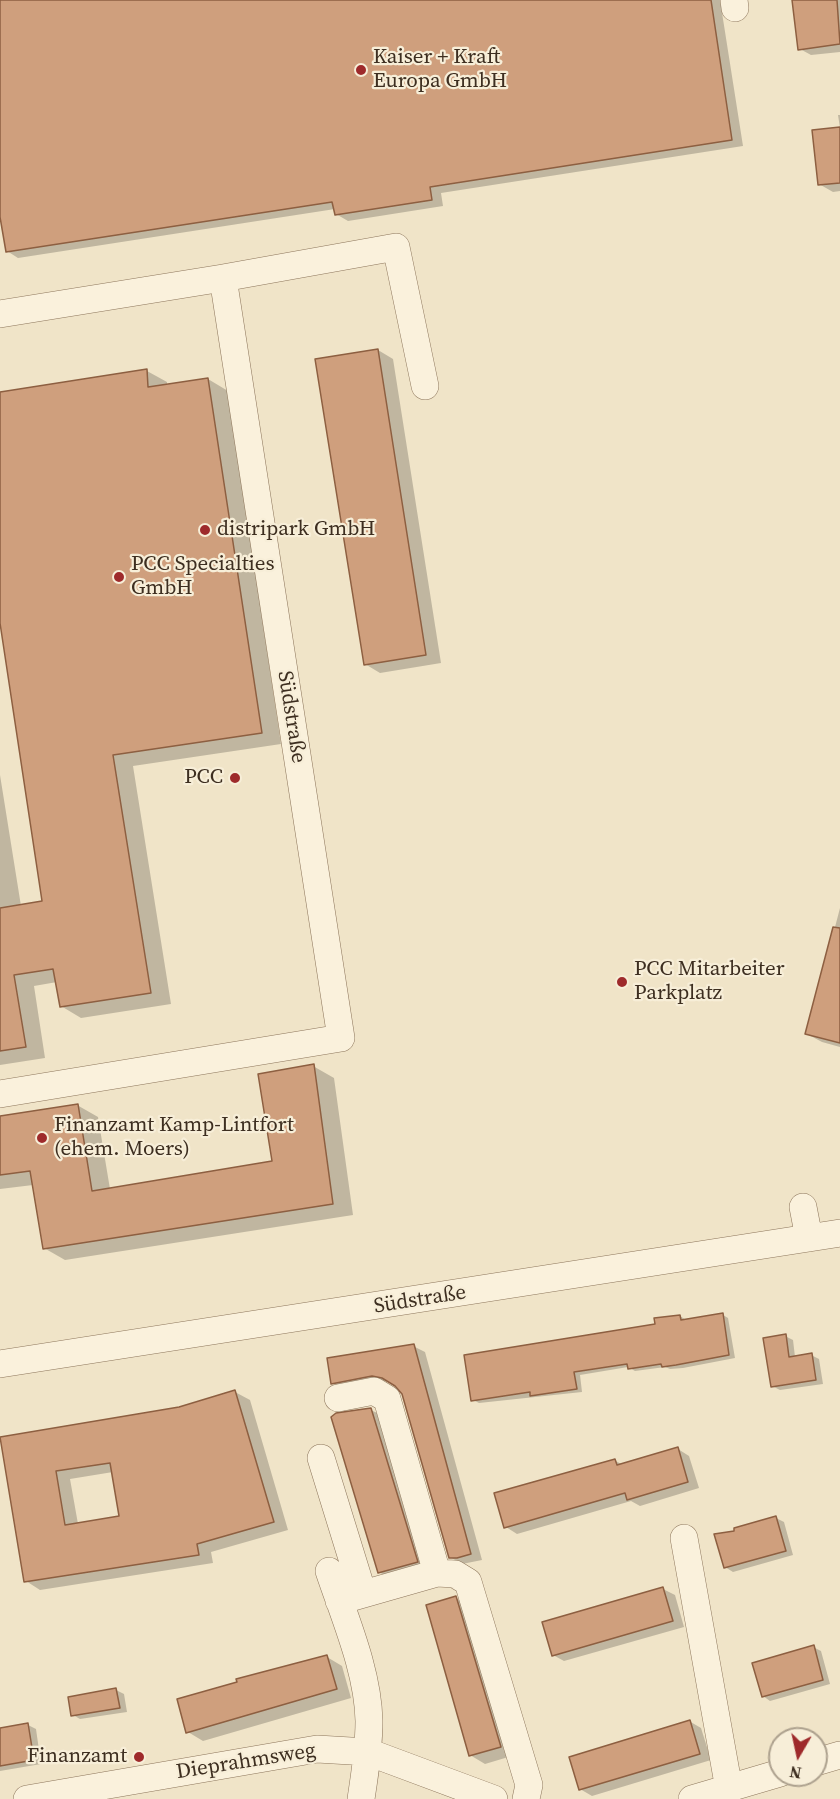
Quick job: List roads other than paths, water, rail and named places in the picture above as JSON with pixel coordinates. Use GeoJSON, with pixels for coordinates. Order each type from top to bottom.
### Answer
{"type":"FeatureCollection","features":[{"type":"Feature","properties":{"kind":"street"},"geometry":{"type":"LineString","coordinates":[[0,314],[396,247],[425,386]]}},
{"type":"Feature","properties":{"kind":"street","name":"Südstraße"},"geometry":{"type":"LineString","coordinates":[[0,1094],[341,1038],[223,278]]}},
{"type":"Feature","properties":{"kind":"street"},"geometry":{"type":"LineString","coordinates":[[803,1207],[809,1238]]}},
{"type":"Feature","properties":{"kind":"street","name":"Südstraße"},"geometry":{"type":"LineString","coordinates":[[0,1364],[840,1233]]}},
{"type":"Feature","properties":{"kind":"street"},"geometry":{"type":"LineString","coordinates":[[338,1398],[374,1391],[387,1399],[437,1573]]}},
{"type":"Feature","properties":{"kind":"street"},"geometry":{"type":"LineString","coordinates":[[321,1458],[351,1598],[369,1719],[368,1752],[361,1799]]}},
{"type":"Feature","properties":{"kind":"street"},"geometry":{"type":"LineString","coordinates":[[684,1538],[725,1793]]}},
{"type":"Feature","properties":{"kind":"street"},"geometry":{"type":"LineString","coordinates":[[330,1571],[351,1598]]}},
{"type":"Feature","properties":{"kind":"street"},"geometry":{"type":"LineString","coordinates":[[351,1598],[437,1573],[455,1574],[468,1582],[530,1785],[526,1799]]}},
{"type":"Feature","properties":{"kind":"street","name":"Dieprahmsweg"},"geometry":{"type":"LineString","coordinates":[[27,1799],[317,1749],[368,1752],[494,1799]]}},
{"type":"Feature","properties":{"kind":"street"},"geometry":{"type":"LineString","coordinates":[[692,1799],[725,1793],[768,1777]]}},
{"type":"Feature","properties":{"kind":"place","name":"Kaiser + Kraft Europa GmbH"},"geometry":{"type":"Point","coordinates":[361,70]}},
{"type":"Feature","properties":{"kind":"place","name":"distripark GmbH"},"geometry":{"type":"Point","coordinates":[205,530]}},
{"type":"Feature","properties":{"kind":"place","name":"PCC Specialties GmbH"},"geometry":{"type":"Point","coordinates":[119,577]}},
{"type":"Feature","properties":{"kind":"place","name":"PCC"},"geometry":{"type":"Point","coordinates":[235,778]}},
{"type":"Feature","properties":{"kind":"place","name":"PCC Mitarbeiter Parkplatz"},"geometry":{"type":"Point","coordinates":[622,982]}},
{"type":"Feature","properties":{"kind":"place","name":"Finanzamt Kamp-Lintfort (ehem. Moers)"},"geometry":{"type":"Point","coordinates":[42,1138]}},
{"type":"Feature","properties":{"kind":"place","name":"Finanzamt"},"geometry":{"type":"Point","coordinates":[139,1757]}}]}
